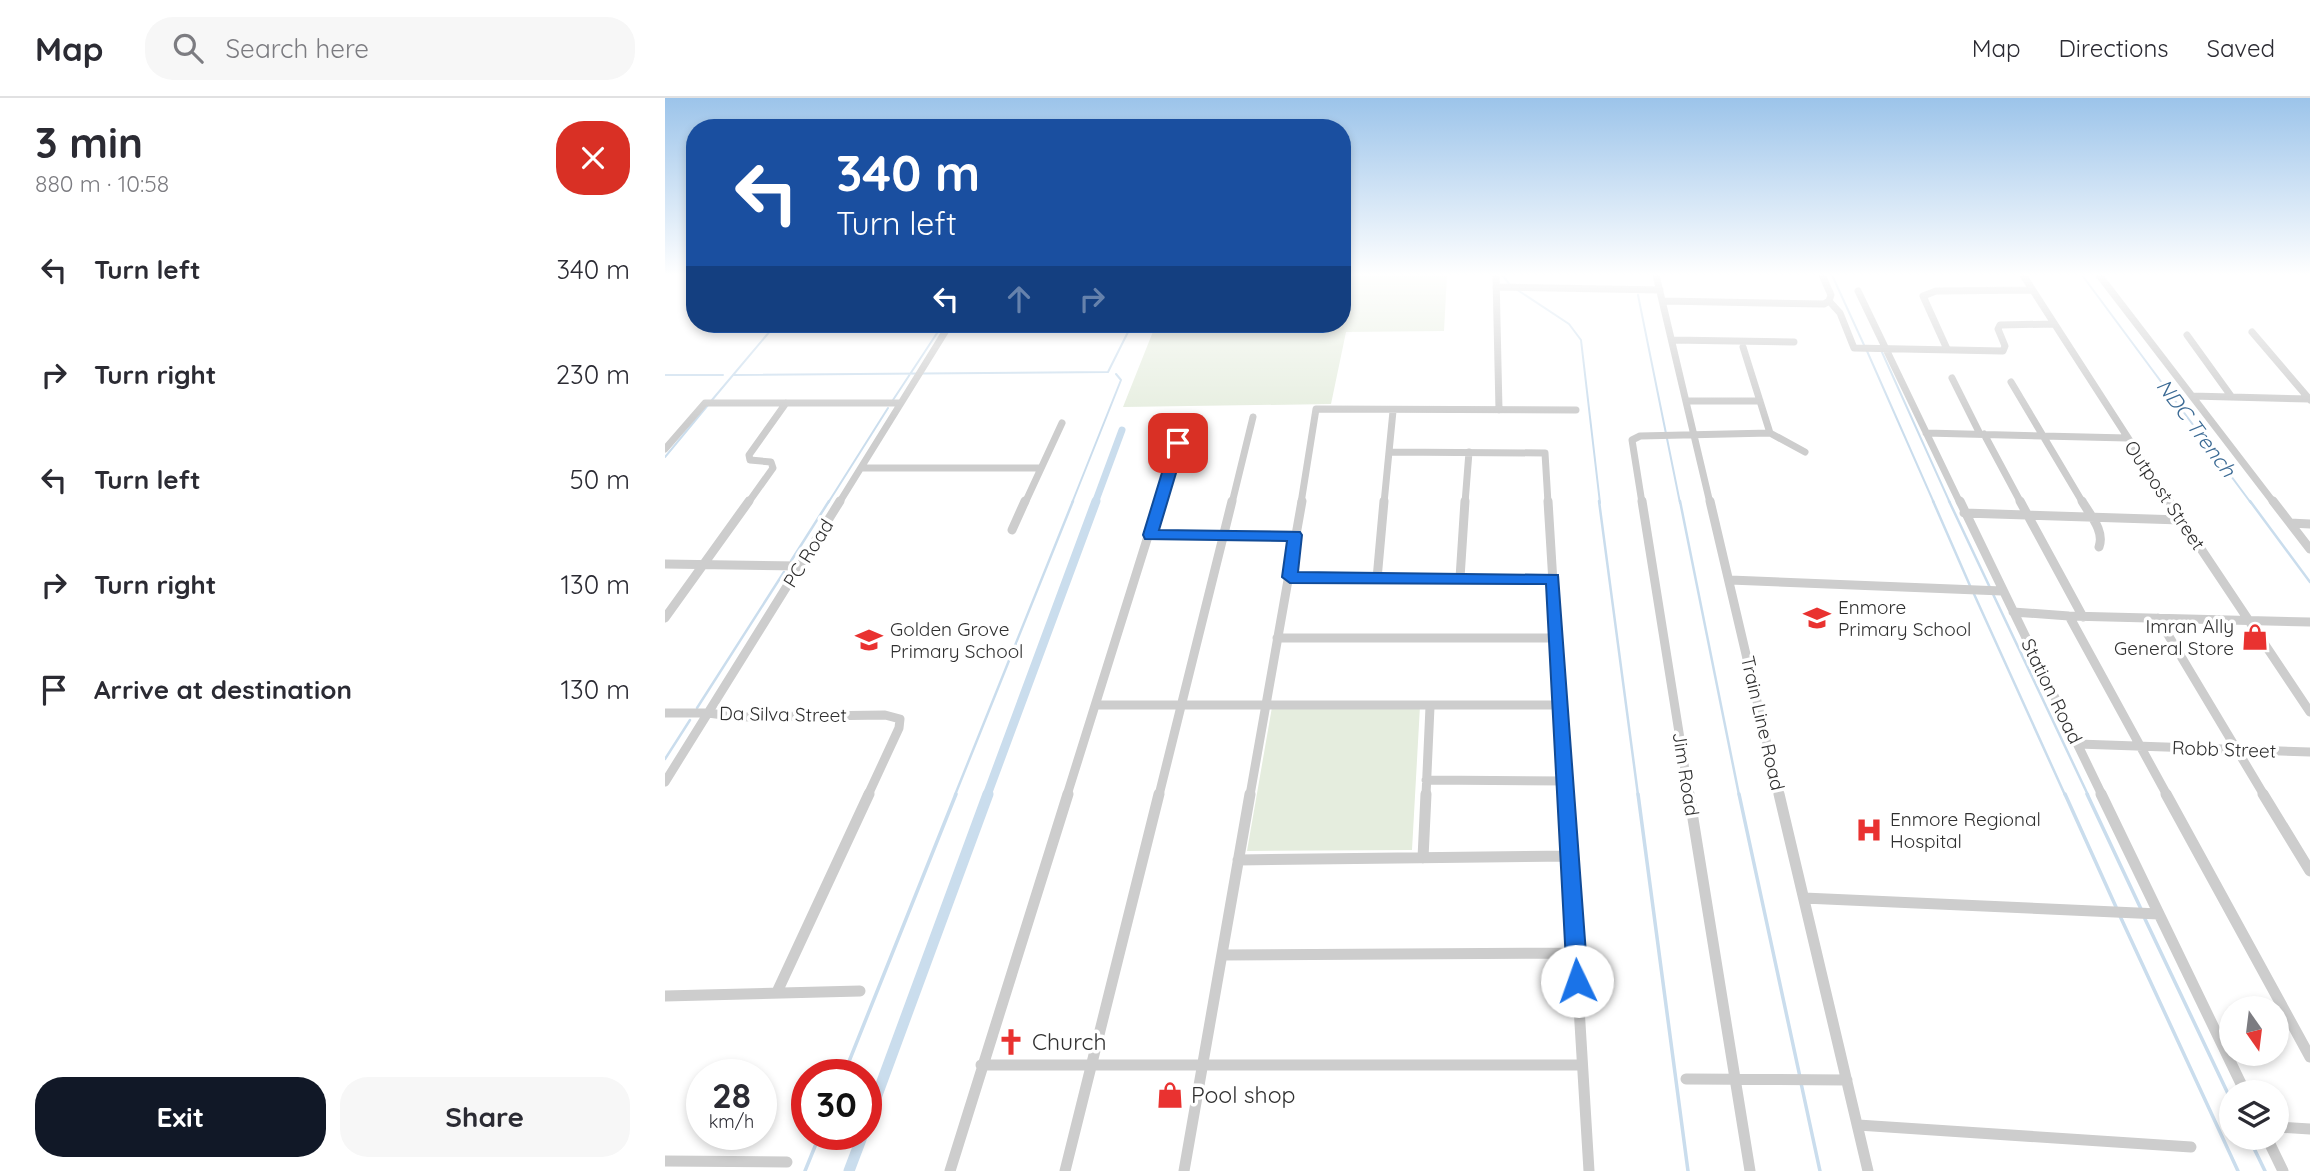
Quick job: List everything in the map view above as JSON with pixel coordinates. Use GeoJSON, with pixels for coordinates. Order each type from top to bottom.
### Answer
{"type":"FeatureCollection","features":[{"type":"Feature","properties":{"kind":"street"},"geometry":{"type":"LineString","coordinates":[[1497,325],[1499,410]]}},
{"type":"Feature","properties":{"kind":"street","name":"Train Line Road"},"geometry":{"type":"LineString","coordinates":[[1670,325],[1868,1171]]}},
{"type":"Feature","properties":{"kind":"street"},"geometry":{"type":"LineString","coordinates":[[1845,325],[1854,348],[2003,351],[2005,346],[1998,329],[2000,326],[2025,325]]}},
{"type":"Feature","properties":{"kind":"street","name":"Station Road"},"geometry":{"type":"LineString","coordinates":[[1874,325],[2239,1080]]}},
{"type":"Feature","properties":{"kind":"street"},"geometry":{"type":"LineString","coordinates":[[1936,325],[1947,349]]}},
{"type":"Feature","properties":{"kind":"street","name":"Outpost Street"},"geometry":{"type":"LineString","coordinates":[[2054,325],[2310,712]]}},
{"type":"Feature","properties":{"kind":"street"},"geometry":{"type":"LineString","coordinates":[[2137,325],[2310,550]]}},
{"type":"Feature","properties":{"kind":"street"},"geometry":{"type":"LineString","coordinates":[[2252,332],[2310,399]]}},
{"type":"Feature","properties":{"kind":"street","name":"PC Road"},"geometry":{"type":"LineString","coordinates":[[665,782],[944,333]]}},
{"type":"Feature","properties":{"kind":"street"},"geometry":{"type":"LineString","coordinates":[[2186,335],[2231,396]]}},
{"type":"Feature","properties":{"kind":"street"},"geometry":{"type":"LineString","coordinates":[[1673,340],[1794,342]]}},
{"type":"Feature","properties":{"kind":"street"},"geometry":{"type":"LineString","coordinates":[[1743,347],[1770,433],[1780,436],[1805,452]]}},
{"type":"Feature","properties":{"kind":"street"},"geometry":{"type":"LineString","coordinates":[[1952,378],[2083,617]]}},
{"type":"Feature","properties":{"kind":"street"},"geometry":{"type":"LineString","coordinates":[[2011,382],[2091,518],[2102,539],[2099,548]]}},
{"type":"Feature","properties":{"kind":"street"},"geometry":{"type":"LineString","coordinates":[[2192,396],[2310,399]]}},
{"type":"Feature","properties":{"kind":"street"},"geometry":{"type":"LineString","coordinates":[[1687,401],[1760,401]]}},
{"type":"Feature","properties":{"kind":"street"},"geometry":{"type":"LineString","coordinates":[[665,449],[705,402],[900,403]]}},
{"type":"Feature","properties":{"kind":"street"},"geometry":{"type":"LineString","coordinates":[[665,618],[773,468],[771,461],[750,460],[749,455],[786,403]]}},
{"type":"Feature","properties":{"kind":"street"},"geometry":{"type":"LineString","coordinates":[[1184,1171],[1290,577],[1294,535],[1316,409],[1576,410]]}},
{"type":"Feature","properties":{"kind":"street"},"geometry":{"type":"LineString","coordinates":[[1377,579],[1393,411]]}},
{"type":"Feature","properties":{"kind":"street"},"geometry":{"type":"LineString","coordinates":[[1065,1171],[1253,417]]}},
{"type":"Feature","properties":{"kind":"street"},"geometry":{"type":"LineString","coordinates":[[950,1171],[1185,419]]}},
{"type":"Feature","properties":{"kind":"street"},"geometry":{"type":"LineString","coordinates":[[1012,530],[1062,423]]}},
{"type":"Feature","properties":{"kind":"street","name":"Jim Road"},"geometry":{"type":"LineString","coordinates":[[1750,1171],[1632,440],[1636,436],[1770,433]]}},
{"type":"Feature","properties":{"kind":"street"},"geometry":{"type":"LineString","coordinates":[[1926,433],[2127,438]]}},
{"type":"Feature","properties":{"kind":"street"},"geometry":{"type":"LineString","coordinates":[[1389,452],[1545,453],[1589,1171]]}},
{"type":"Feature","properties":{"kind":"street"},"geometry":{"type":"LineString","coordinates":[[1460,578],[1469,452]]}},
{"type":"Feature","properties":{"kind":"street"},"geometry":{"type":"LineString","coordinates":[[861,468],[1041,468]]}},
{"type":"Feature","properties":{"kind":"street"},"geometry":{"type":"LineString","coordinates":[[1964,513],[2181,520]]}},
{"type":"Feature","properties":{"kind":"street"},"geometry":{"type":"LineString","coordinates":[[2290,523],[2310,524]]}},
{"type":"Feature","properties":{"kind":"street"},"geometry":{"type":"LineString","coordinates":[[1150,535],[1294,535]]}},
{"type":"Feature","properties":{"kind":"street"},"geometry":{"type":"LineString","coordinates":[[665,564],[799,566]]}},
{"type":"Feature","properties":{"kind":"street"},"geometry":{"type":"LineString","coordinates":[[1290,577],[1553,579]]}},
{"type":"Feature","properties":{"kind":"street"},"geometry":{"type":"LineString","coordinates":[[1730,580],[2001,591]]}},
{"type":"Feature","properties":{"kind":"street"},"geometry":{"type":"LineString","coordinates":[[2013,612],[2083,617],[2310,622]]}},
{"type":"Feature","properties":{"kind":"street"},"geometry":{"type":"LineString","coordinates":[[2069,616],[2310,1057]]}},
{"type":"Feature","properties":{"kind":"street"},"geometry":{"type":"LineString","coordinates":[[2158,618],[2310,871]]}},
{"type":"Feature","properties":{"kind":"street"},"geometry":{"type":"LineString","coordinates":[[1277,638],[1557,638]]}},
{"type":"Feature","properties":{"kind":"street"},"geometry":{"type":"LineString","coordinates":[[1096,705],[1561,705]]}},
{"type":"Feature","properties":{"kind":"street"},"geometry":{"type":"LineString","coordinates":[[1423,858],[1430,707]]}},
{"type":"Feature","properties":{"kind":"street","name":"Da Silva Street"},"geometry":{"type":"LineString","coordinates":[[665,713],[708,713],[739,718],[885,715],[900,719],[899,728],[867,801],[777,992]]}},
{"type":"Feature","properties":{"kind":"street","name":"Robb Street"},"geometry":{"type":"LineString","coordinates":[[2078,744],[2310,752]]}},
{"type":"Feature","properties":{"kind":"street"},"geometry":{"type":"LineString","coordinates":[[1426,780],[1566,782]]}},
{"type":"Feature","properties":{"kind":"street"},"geometry":{"type":"LineString","coordinates":[[1238,860],[1571,856]]}},
{"type":"Feature","properties":{"kind":"street"},"geometry":{"type":"LineString","coordinates":[[1804,898],[2159,914]]}},
{"type":"Feature","properties":{"kind":"street"},"geometry":{"type":"LineString","coordinates":[[1221,955],[1576,953]]}},
{"type":"Feature","properties":{"kind":"street"},"geometry":{"type":"LineString","coordinates":[[665,996],[860,991]]}},
{"type":"Feature","properties":{"kind":"street"},"geometry":{"type":"LineString","coordinates":[[981,1065],[1582,1065]]}},
{"type":"Feature","properties":{"kind":"street"},"geometry":{"type":"LineString","coordinates":[[1686,1079],[1847,1080]]}},
{"type":"Feature","properties":{"kind":"street"},"geometry":{"type":"LineString","coordinates":[[1858,1125],[2191,1147]]}},
{"type":"Feature","properties":{"kind":"street"},"geometry":{"type":"LineString","coordinates":[[2289,1128],[2310,1129]]}},
{"type":"Feature","properties":{"kind":"street"},"geometry":{"type":"LineString","coordinates":[[2273,1150],[2283,1171]]}},
{"type":"Feature","properties":{"kind":"street"},"geometry":{"type":"LineString","coordinates":[[665,1161],[787,1162]]}},
{"type":"Feature","properties":{"kind":"green space"},"geometry":{"type":"Polygon","coordinates":[[[1351,325],[1444,325],[1444,331],[1351,332],[1351,325]]]}},
{"type":"Feature","properties":{"kind":"green space"},"geometry":{"type":"Polygon","coordinates":[[[1152,333],[1346,333],[1331,404],[1123,407],[1152,333]]]}},
{"type":"Feature","properties":{"kind":"green space"},"geometry":{"type":"Polygon","coordinates":[[[1420,706],[1412,850],[1247,851],[1272,707],[1420,706]]]}},
{"type":"Feature","properties":{"kind":"waterway"},"geometry":{"type":"LineString","coordinates":[[1570,325],[1581,340],[1600,503]]}},
{"type":"Feature","properties":{"kind":"waterway"},"geometry":{"type":"LineString","coordinates":[[1644,325],[1680,503]]}},
{"type":"Feature","properties":{"kind":"waterway"},"geometry":{"type":"LineString","coordinates":[[1855,325],[1864,345]]}},
{"type":"Feature","properties":{"kind":"waterway","name":"NDC Trench"},"geometry":{"type":"LineString","coordinates":[[2119,325],[2251,503]]}},
{"type":"Feature","properties":{"kind":"waterway"},"geometry":{"type":"LineString","coordinates":[[733,375],[768,333]]}},
{"type":"Feature","properties":{"kind":"waterway"},"geometry":{"type":"LineString","coordinates":[[910,374],[937,333]]}},
{"type":"Feature","properties":{"kind":"waterway"},"geometry":{"type":"LineString","coordinates":[[910,374],[1108,372],[1128,333]]}},
{"type":"Feature","properties":{"kind":"waterway"},"geometry":{"type":"LineString","coordinates":[[1881,350],[1950,503]]}},
{"type":"Feature","properties":{"kind":"waterway"},"geometry":{"type":"LineString","coordinates":[[1867,351],[1934,503]]}},
{"type":"Feature","properties":{"kind":"waterway"},"geometry":{"type":"LineString","coordinates":[[733,375],[910,374]]}},
{"type":"Feature","properties":{"kind":"waterway"},"geometry":{"type":"LineString","coordinates":[[893,400],[910,374]]}},
{"type":"Feature","properties":{"kind":"waterway"},"geometry":{"type":"LineString","coordinates":[[1072,503],[1121,380],[1116,374]]}},
{"type":"Feature","properties":{"kind":"waterway"},"geometry":{"type":"LineString","coordinates":[[665,375],[723,375]]}},
{"type":"Feature","properties":{"kind":"waterway"},"geometry":{"type":"LineString","coordinates":[[712,400],[733,375]]}},
{"type":"Feature","properties":{"kind":"waterway"},"geometry":{"type":"LineString","coordinates":[[665,457],[708,405]]}},
{"type":"Feature","properties":{"kind":"waterway"},"geometry":{"type":"LineString","coordinates":[[828,503],[888,408]]}},
{"type":"Feature","properties":{"kind":"waterway"},"geometry":{"type":"LineString","coordinates":[[1095,503],[1122,430]]}},
{"type":"Feature","properties":{"kind":"waterway"},"geometry":{"type":"LineString","coordinates":[[791,561],[829,501]]}},
{"type":"Feature","properties":{"kind":"waterway"},"geometry":{"type":"LineString","coordinates":[[955,795],[1073,501]]}},
{"type":"Feature","properties":{"kind":"waterway"},"geometry":{"type":"LineString","coordinates":[[987,795],[1096,501]]}},
{"type":"Feature","properties":{"kind":"waterway"},"geometry":{"type":"LineString","coordinates":[[1599,501],[1638,795]]}},
{"type":"Feature","properties":{"kind":"waterway"},"geometry":{"type":"LineString","coordinates":[[1680,501],[1739,795]]}},
{"type":"Feature","properties":{"kind":"waterway"},"geometry":{"type":"LineString","coordinates":[[1933,501],[1971,588]]}},
{"type":"Feature","properties":{"kind":"waterway"},"geometry":{"type":"LineString","coordinates":[[1949,501],[2088,795]]}},
{"type":"Feature","properties":{"kind":"waterway","name":"NDC Trench"},"geometry":{"type":"LineString","coordinates":[[2250,501],[2310,582]]}},
{"type":"Feature","properties":{"kind":"waterway"},"geometry":{"type":"LineString","coordinates":[[697,708],[784,572]]}},
{"type":"Feature","properties":{"kind":"waterway"},"geometry":{"type":"LineString","coordinates":[[1974,594],[2065,795]]}},
{"type":"Feature","properties":{"kind":"waterway"},"geometry":{"type":"LineString","coordinates":[[665,759],[690,720]]}},
{"type":"Feature","properties":{"kind":"waterway"},"geometry":{"type":"LineString","coordinates":[[850,1059],[956,794]]}},
{"type":"Feature","properties":{"kind":"waterway"},"geometry":{"type":"LineString","coordinates":[[882,1082],[988,794]]}},
{"type":"Feature","properties":{"kind":"waterway"},"geometry":{"type":"LineString","coordinates":[[1638,794],[1688,1171]]}},
{"type":"Feature","properties":{"kind":"waterway"},"geometry":{"type":"LineString","coordinates":[[1739,794],[1800,1077]]}},
{"type":"Feature","properties":{"kind":"waterway"},"geometry":{"type":"LineString","coordinates":[[2065,794],[2116,907]]}},
{"type":"Feature","properties":{"kind":"waterway"},"geometry":{"type":"LineString","coordinates":[[2087,794],[2141,909]]}},
{"type":"Feature","properties":{"kind":"waterway"},"geometry":{"type":"LineString","coordinates":[[2120,916],[2238,1171]]}},
{"type":"Feature","properties":{"kind":"waterway"},"geometry":{"type":"LineString","coordinates":[[2145,919],[2221,1080]]}},
{"type":"Feature","properties":{"kind":"waterway"},"geometry":{"type":"LineString","coordinates":[[1801,1083],[1820,1171]]}},
{"type":"Feature","properties":{"kind":"waterway"},"geometry":{"type":"LineString","coordinates":[[805,1171],[814,1150]]}},
{"type":"Feature","properties":{"kind":"waterway"},"geometry":{"type":"LineString","coordinates":[[849,1171],[857,1150]]}},
{"type":"Feature","properties":{"kind":"waterway"},"geometry":{"type":"LineString","coordinates":[[2255,1150],[2265,1171]]}},
{"type":"Feature","properties":{"kind":"place","name":"Enmore Primary School"},"geometry":{"type":"Point","coordinates":[1817,618]}},
{"type":"Feature","properties":{"kind":"place","name":"Imran Ally General Store"},"geometry":{"type":"Point","coordinates":[2255,637]}},
{"type":"Feature","properties":{"kind":"place","name":"Golden Grove Primary School"},"geometry":{"type":"Point","coordinates":[869,640]}},
{"type":"Feature","properties":{"kind":"place","name":"Enmore Regional Hospital"},"geometry":{"type":"Point","coordinates":[1869,830]}},
{"type":"Feature","properties":{"kind":"place","name":"Church"},"geometry":{"type":"Point","coordinates":[1011,1042]}},
{"type":"Feature","properties":{"kind":"place","name":"Pool shop"},"geometry":{"type":"Point","coordinates":[1170,1095]}},
{"type":"Feature","properties":{"kind":"route"},"geometry":{"type":"LineString","coordinates":[[1178,443],[1150,535],[1294,535],[1290,577],[1553,579],[1577,981]]}}]}
